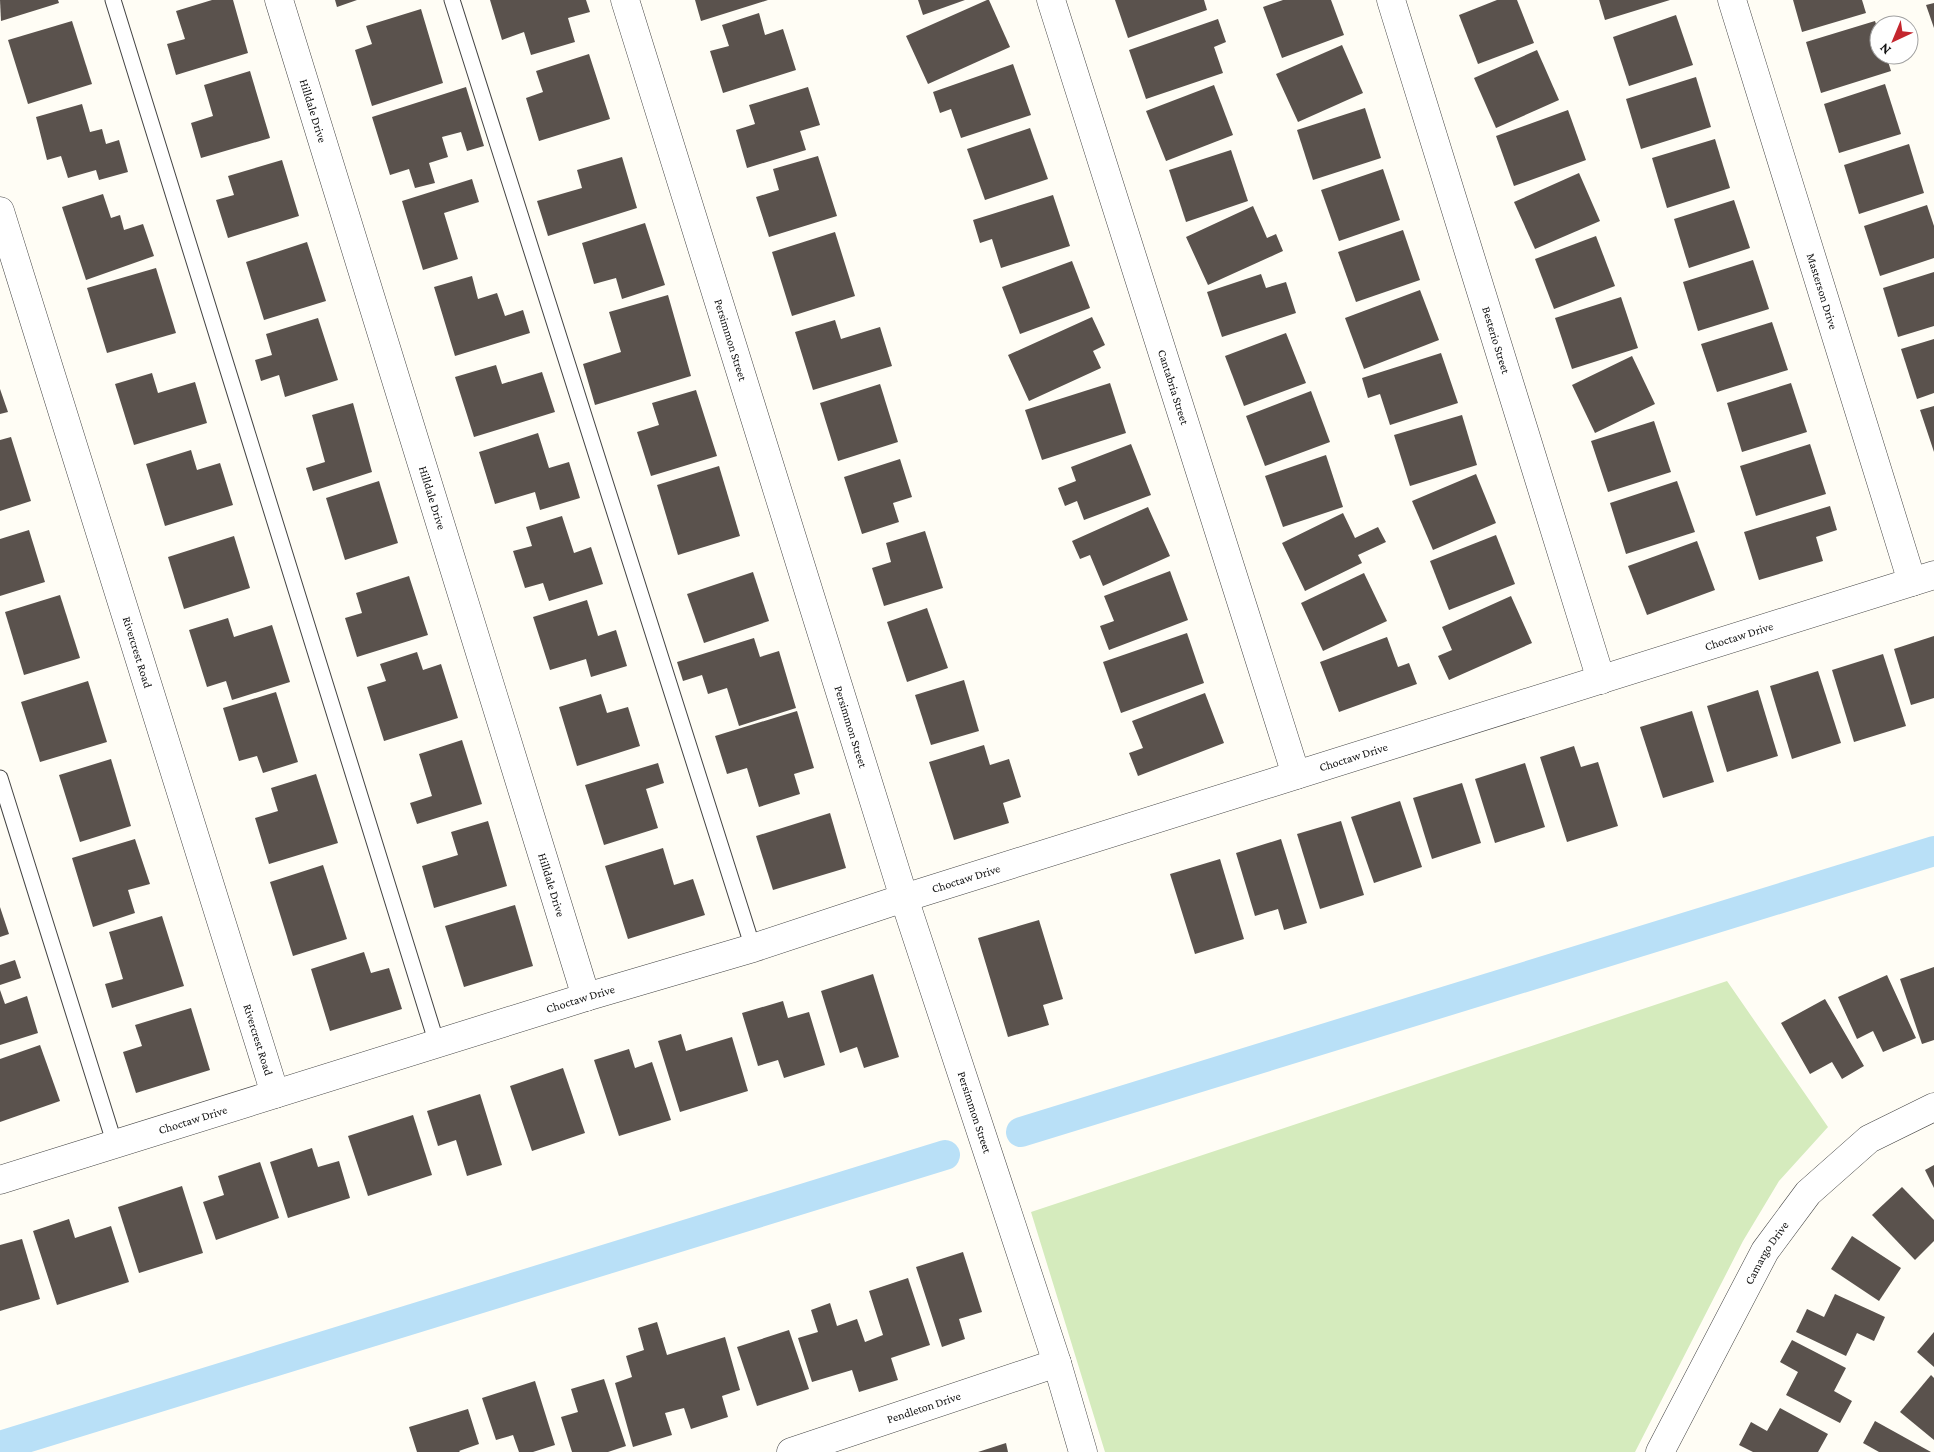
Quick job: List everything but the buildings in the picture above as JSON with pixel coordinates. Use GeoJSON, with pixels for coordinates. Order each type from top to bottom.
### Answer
{"type":"FeatureCollection","features":[{"type":"Feature","properties":{"kind":"street","name":"Hilldale Drive"},"geometry":{"type":"LineString","coordinates":[[279,0],[586,997]]}},
{"type":"Feature","properties":{"kind":"street","name":"Persimmon Street"},"geometry":{"type":"LineString","coordinates":[[625,0],[904,898],[1057,1363],[1083,1452]]}},
{"type":"Feature","properties":{"kind":"street","name":"Cantabria Street"},"geometry":{"type":"LineString","coordinates":[[1051,0],[1296,775]]}},
{"type":"Feature","properties":{"kind":"street","name":"Besterio Street"},"geometry":{"type":"LineString","coordinates":[[1391,0],[1601,680]]}},
{"type":"Feature","properties":{"kind":"street","name":"Masterson Drive"},"geometry":{"type":"LineString","coordinates":[[1732,0],[1923,579]]}},
{"type":"Feature","properties":{"kind":"street","name":"Rivercrest Road"},"geometry":{"type":"LineString","coordinates":[[0,211],[275,1094]]}},
{"type":"Feature","properties":{"kind":"street","name":"Choctaw Drive"},"geometry":{"type":"LineString","coordinates":[[0,1180],[586,997],[754,948],[904,898],[1923,579]]}},
{"type":"Feature","properties":{"kind":"street","name":"Camargo Drive"},"geometry":{"type":"LineString","coordinates":[[1660,1452],[1766,1251],[1808,1193],[1869,1139],[1934,1107]]}},
{"type":"Feature","properties":{"kind":"street","name":"Pendleton Drive"},"geometry":{"type":"LineString","coordinates":[[791,1452],[1057,1363]]}},
{"type":"Feature","properties":{"kind":"lane"},"geometry":{"type":"LineString","coordinates":[[113,0],[437,1044]]}},
{"type":"Feature","properties":{"kind":"lane"},"geometry":{"type":"LineString","coordinates":[[452,0],[754,948]]}},
{"type":"Feature","properties":{"kind":"lane"},"geometry":{"type":"LineString","coordinates":[[0,778],[115,1145]]}},
{"type":"Feature","properties":{"kind":"green space"},"geometry":{"type":"Polygon","coordinates":[[[1727,981],[1828,1127],[1779,1181],[1743,1241],[1635,1452],[1105,1452],[1031,1212],[1727,981]]]}},
{"type":"Feature","properties":{"kind":"waterway"},"geometry":{"type":"LineString","coordinates":[[1021,1132],[1934,851]]}},
{"type":"Feature","properties":{"kind":"waterway"},"geometry":{"type":"LineString","coordinates":[[0,1446],[945,1155]]}}]}
